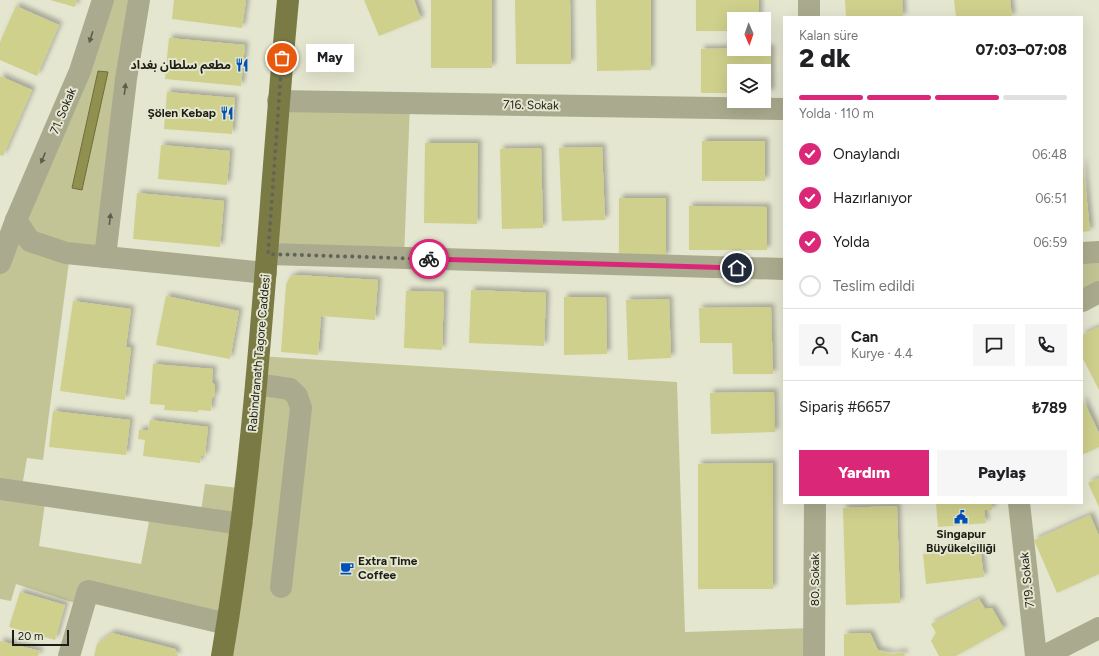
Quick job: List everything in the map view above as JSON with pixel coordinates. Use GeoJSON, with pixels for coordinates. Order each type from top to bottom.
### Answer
{"type":"FeatureCollection","features":[{"type":"Feature","properties":{"kind":"main road","name":"Rabindranath Tagore Caddesi"},"geometry":{"type":"LineString","coordinates":[[222,656],[242,524],[267,264],[278,101],[288,0]]}},
{"type":"Feature","properties":{"kind":"street","name":"71. Sokak"},"geometry":{"type":"LineString","coordinates":[[0,263],[16,220],[80,71],[103,0]]}},
{"type":"Feature","properties":{"kind":"street"},"geometry":{"type":"LineString","coordinates":[[105,257],[126,79],[139,0]]}},
{"type":"Feature","properties":{"kind":"street"},"geometry":{"type":"LineString","coordinates":[[809,0],[809,16]]}},
{"type":"Feature","properties":{"kind":"street","name":"716. Sokak"},"geometry":{"type":"LineString","coordinates":[[278,101],[783,109]]}},
{"type":"Feature","properties":{"kind":"street"},"geometry":{"type":"LineString","coordinates":[[16,220],[30,241],[66,253],[105,257],[267,264],[783,269]]}},
{"type":"Feature","properties":{"kind":"street"},"geometry":{"type":"LineString","coordinates":[[1083,253],[1099,252]]}},
{"type":"Feature","properties":{"kind":"street"},"geometry":{"type":"LineString","coordinates":[[1083,300],[1099,292]]}},
{"type":"Feature","properties":{"kind":"street"},"geometry":{"type":"LineString","coordinates":[[256,384],[290,389],[297,396],[301,408],[281,587]]}},
{"type":"Feature","properties":{"kind":"street"},"geometry":{"type":"LineString","coordinates":[[0,489],[242,524]]}},
{"type":"Feature","properties":{"kind":"street","name":"80. Sokak"},"geometry":{"type":"LineString","coordinates":[[814,656],[815,504]]}},
{"type":"Feature","properties":{"kind":"street","name":"719. Sokak"},"geometry":{"type":"LineString","coordinates":[[1019,504],[1036,656]]}},
{"type":"Feature","properties":{"kind":"street"},"geometry":{"type":"LineString","coordinates":[[69,656],[88,592],[228,624]]}},
{"type":"Feature","properties":{"kind":"street"},"geometry":{"type":"LineString","coordinates":[[1044,656],[1099,628]]}},
{"type":"Feature","properties":{"kind":"green space"},"geometry":{"type":"Polygon","coordinates":[[[111,0],[128,0],[105,257],[70,254],[43,460],[27,458],[21,492],[46,496],[39,546],[141,564],[151,511],[200,518],[205,484],[246,489],[258,356],[677,382],[685,632],[814,628],[814,656],[222,656],[227,625],[88,592],[84,606],[16,584],[11,601],[0,599],[0,263],[111,0]]]}},
{"type":"Feature","properties":{"kind":"green space"},"geometry":{"type":"Polygon","coordinates":[[[278,101],[410,103],[404,258],[267,254],[278,101]]]}},
{"type":"Feature","properties":{"kind":"green space"},"geometry":{"type":"Polygon","coordinates":[[[1099,252],[1099,292],[1083,300],[1083,253],[1099,252]]]}},
{"type":"Feature","properties":{"kind":"shaded area"},"geometry":{"type":"Polygon","coordinates":[[[98,71],[108,72],[82,190],[72,188],[98,71]]]}},
{"type":"Feature","properties":{"kind":"building"},"geometry":{"type":"Polygon","coordinates":[[[50,0],[77,0],[75,7],[50,0]]]}},
{"type":"Feature","properties":{"kind":"building"},"geometry":{"type":"Polygon","coordinates":[[[174,0],[246,0],[242,28],[172,19],[174,0]]]}},
{"type":"Feature","properties":{"kind":"building"},"geometry":{"type":"Polygon","coordinates":[[[364,0],[414,0],[421,19],[379,36],[364,0]]]}},
{"type":"Feature","properties":{"kind":"building"},"geometry":{"type":"Polygon","coordinates":[[[431,0],[492,0],[492,68],[431,68],[431,0]]]}},
{"type":"Feature","properties":{"kind":"building"},"geometry":{"type":"Polygon","coordinates":[[[515,0],[570,0],[571,64],[516,64],[515,0]]]}},
{"type":"Feature","properties":{"kind":"building"},"geometry":{"type":"Polygon","coordinates":[[[596,0],[651,0],[651,70],[597,71],[596,0]]]}},
{"type":"Feature","properties":{"kind":"building"},"geometry":{"type":"Polygon","coordinates":[[[696,0],[759,0],[759,12],[727,12],[727,31],[696,31],[696,0]]]}},
{"type":"Feature","properties":{"kind":"building"},"geometry":{"type":"Polygon","coordinates":[[[845,0],[902,0],[903,16],[846,16],[845,0]]]}},
{"type":"Feature","properties":{"kind":"building"},"geometry":{"type":"Polygon","coordinates":[[[954,0],[1010,0],[1012,16],[956,16],[954,0]]]}},
{"type":"Feature","properties":{"kind":"building"},"geometry":{"type":"Polygon","coordinates":[[[16,6],[59,25],[37,76],[0,60],[0,42],[16,6]]]}},
{"type":"Feature","properties":{"kind":"building"},"geometry":{"type":"Polygon","coordinates":[[[169,38],[245,45],[241,86],[165,79],[169,38]]]}},
{"type":"Feature","properties":{"kind":"building"},"geometry":{"type":"Polygon","coordinates":[[[701,49],[727,49],[727,56],[771,56],[771,64],[727,64],[727,93],[701,93],[701,49]]]}},
{"type":"Feature","properties":{"kind":"building"},"geometry":{"type":"Polygon","coordinates":[[[0,76],[32,90],[3,156],[0,155],[0,76]]]}},
{"type":"Feature","properties":{"kind":"building"},"geometry":{"type":"Polygon","coordinates":[[[167,92],[235,98],[232,134],[164,129],[167,92]]]}},
{"type":"Feature","properties":{"kind":"building"},"geometry":{"type":"Polygon","coordinates":[[[702,141],[765,141],[765,181],[702,181],[702,141]]]}},
{"type":"Feature","properties":{"kind":"building"},"geometry":{"type":"Polygon","coordinates":[[[425,143],[478,143],[477,224],[424,223],[425,143]]]}},
{"type":"Feature","properties":{"kind":"building"},"geometry":{"type":"Polygon","coordinates":[[[161,145],[230,151],[227,185],[158,179],[161,145]]]}},
{"type":"Feature","properties":{"kind":"building"},"geometry":{"type":"Polygon","coordinates":[[[602,147],[605,220],[562,221],[559,148],[602,147]]]}},
{"type":"Feature","properties":{"kind":"building"},"geometry":{"type":"Polygon","coordinates":[[[541,148],[543,228],[502,229],[500,149],[541,148]]]}},
{"type":"Feature","properties":{"kind":"building"},"geometry":{"type":"Polygon","coordinates":[[[1083,163],[1090,231],[1083,232],[1083,163]]]}},
{"type":"Feature","properties":{"kind":"building"},"geometry":{"type":"Polygon","coordinates":[[[137,193],[224,201],[220,247],[133,239],[137,193]]]}},
{"type":"Feature","properties":{"kind":"building"},"geometry":{"type":"Polygon","coordinates":[[[619,198],[666,198],[666,257],[619,257],[619,198]]]}},
{"type":"Feature","properties":{"kind":"building"},"geometry":{"type":"Polygon","coordinates":[[[689,206],[767,207],[767,250],[689,250],[689,206]]]}},
{"type":"Feature","properties":{"kind":"building"},"geometry":{"type":"Polygon","coordinates":[[[296,275],[378,280],[375,320],[321,316],[318,355],[281,352],[286,285],[289,278],[296,275]]]}},
{"type":"Feature","properties":{"kind":"building"},"geometry":{"type":"Polygon","coordinates":[[[471,290],[546,293],[544,346],[469,343],[471,290]]]}},
{"type":"Feature","properties":{"kind":"building"},"geometry":{"type":"Polygon","coordinates":[[[406,291],[444,292],[442,350],[404,348],[406,291]]]}},
{"type":"Feature","properties":{"kind":"building"},"geometry":{"type":"Polygon","coordinates":[[[166,296],[239,311],[230,359],[156,345],[166,296]]]}},
{"type":"Feature","properties":{"kind":"building"},"geometry":{"type":"Polygon","coordinates":[[[564,297],[606,297],[607,354],[564,355],[564,297]]]}},
{"type":"Feature","properties":{"kind":"building"},"geometry":{"type":"Polygon","coordinates":[[[669,299],[671,358],[628,360],[626,300],[669,299]]]}},
{"type":"Feature","properties":{"kind":"building"},"geometry":{"type":"Polygon","coordinates":[[[73,301],[131,309],[126,347],[131,348],[125,400],[60,391],[73,301]]]}},
{"type":"Feature","properties":{"kind":"building"},"geometry":{"type":"Polygon","coordinates":[[[771,307],[773,374],[733,374],[732,343],[700,343],[699,308],[771,307]]]}},
{"type":"Feature","properties":{"kind":"building"},"geometry":{"type":"Polygon","coordinates":[[[1099,327],[1099,390],[1083,359],[1083,335],[1099,327]]]}},
{"type":"Feature","properties":{"kind":"building"},"geometry":{"type":"Polygon","coordinates":[[[153,364],[213,369],[212,382],[215,385],[215,395],[212,398],[211,411],[198,410],[198,412],[164,410],[165,405],[150,404],[153,364]]]}},
{"type":"Feature","properties":{"kind":"building"},"geometry":{"type":"Polygon","coordinates":[[[774,392],[775,432],[711,434],[710,393],[774,392]]]}},
{"type":"Feature","properties":{"kind":"building"},"geometry":{"type":"Polygon","coordinates":[[[1083,400],[1099,433],[1099,447],[1083,455],[1083,400]]]}},
{"type":"Feature","properties":{"kind":"building"},"geometry":{"type":"Polygon","coordinates":[[[53,411],[130,420],[126,455],[49,447],[53,411]]]}},
{"type":"Feature","properties":{"kind":"building"},"geometry":{"type":"Polygon","coordinates":[[[150,420],[208,427],[205,456],[201,456],[200,463],[143,456],[145,440],[138,439],[139,430],[148,430],[150,420]]]}},
{"type":"Feature","properties":{"kind":"building"},"geometry":{"type":"Polygon","coordinates":[[[773,463],[773,589],[698,589],[698,464],[773,463]]]}},
{"type":"Feature","properties":{"kind":"building"},"geometry":{"type":"Polygon","coordinates":[[[1099,478],[1099,507],[1088,483],[1099,478]]]}},
{"type":"Feature","properties":{"kind":"building","name":"Singapur Büyükelçiliği"},"geometry":{"type":"Polygon","coordinates":[[[936,504],[992,504],[992,510],[984,510],[986,523],[938,527],[936,504]]]}},
{"type":"Feature","properties":{"kind":"building"},"geometry":{"type":"Polygon","coordinates":[[[897,506],[900,603],[846,605],[843,508],[897,506]]]}},
{"type":"Feature","properties":{"kind":"building"},"geometry":{"type":"Polygon","coordinates":[[[1090,515],[1099,536],[1099,574],[1057,593],[1034,540],[1090,515]]]}},
{"type":"Feature","properties":{"kind":"building"},"geometry":{"type":"Polygon","coordinates":[[[980,547],[984,577],[926,584],[923,554],[980,547]]]}},
{"type":"Feature","properties":{"kind":"building"},"geometry":{"type":"Polygon","coordinates":[[[20,592],[65,605],[55,640],[9,627],[20,592]]]}},
{"type":"Feature","properties":{"kind":"building"},"geometry":{"type":"Polygon","coordinates":[[[979,599],[985,609],[992,608],[1004,629],[956,656],[939,656],[931,641],[936,633],[931,624],[979,599]]]}},
{"type":"Feature","properties":{"kind":"building"},"geometry":{"type":"Polygon","coordinates":[[[112,633],[175,649],[178,656],[94,656],[97,644],[112,633]]]}},
{"type":"Feature","properties":{"kind":"building"},"geometry":{"type":"Polygon","coordinates":[[[870,633],[878,650],[892,654],[903,652],[905,656],[844,656],[844,634],[870,633]]]}},
{"type":"Feature","properties":{"kind":"building"},"geometry":{"type":"Polygon","coordinates":[[[0,641],[40,651],[38,656],[0,656],[0,641]]]}},
{"type":"Feature","properties":{"kind":"way so far"},"geometry":{"type":"LineString","coordinates":[[282,58],[268,254],[429,259]]}},
{"type":"Feature","properties":{"kind":"place","name":"May"},"geometry":{"type":"Point","coordinates":[282,58]}},
{"type":"Feature","properties":{"kind":"place","name":"مطعم سلطان بغداد"},"geometry":{"type":"Point","coordinates":[242,65]}},
{"type":"Feature","properties":{"kind":"place","name":"Şölen Kebap"},"geometry":{"type":"Point","coordinates":[227,113]}},
{"type":"Feature","properties":{"kind":"place","name":"Singapur Büyükelçiliği"},"geometry":{"type":"Point","coordinates":[961,517]}},
{"type":"Feature","properties":{"kind":"place","name":"Extra Time Coffee"},"geometry":{"type":"Point","coordinates":[347,568]}},
{"type":"Feature","properties":{"kind":"route"},"geometry":{"type":"LineString","coordinates":[[429,259],[737,268]]}}]}
